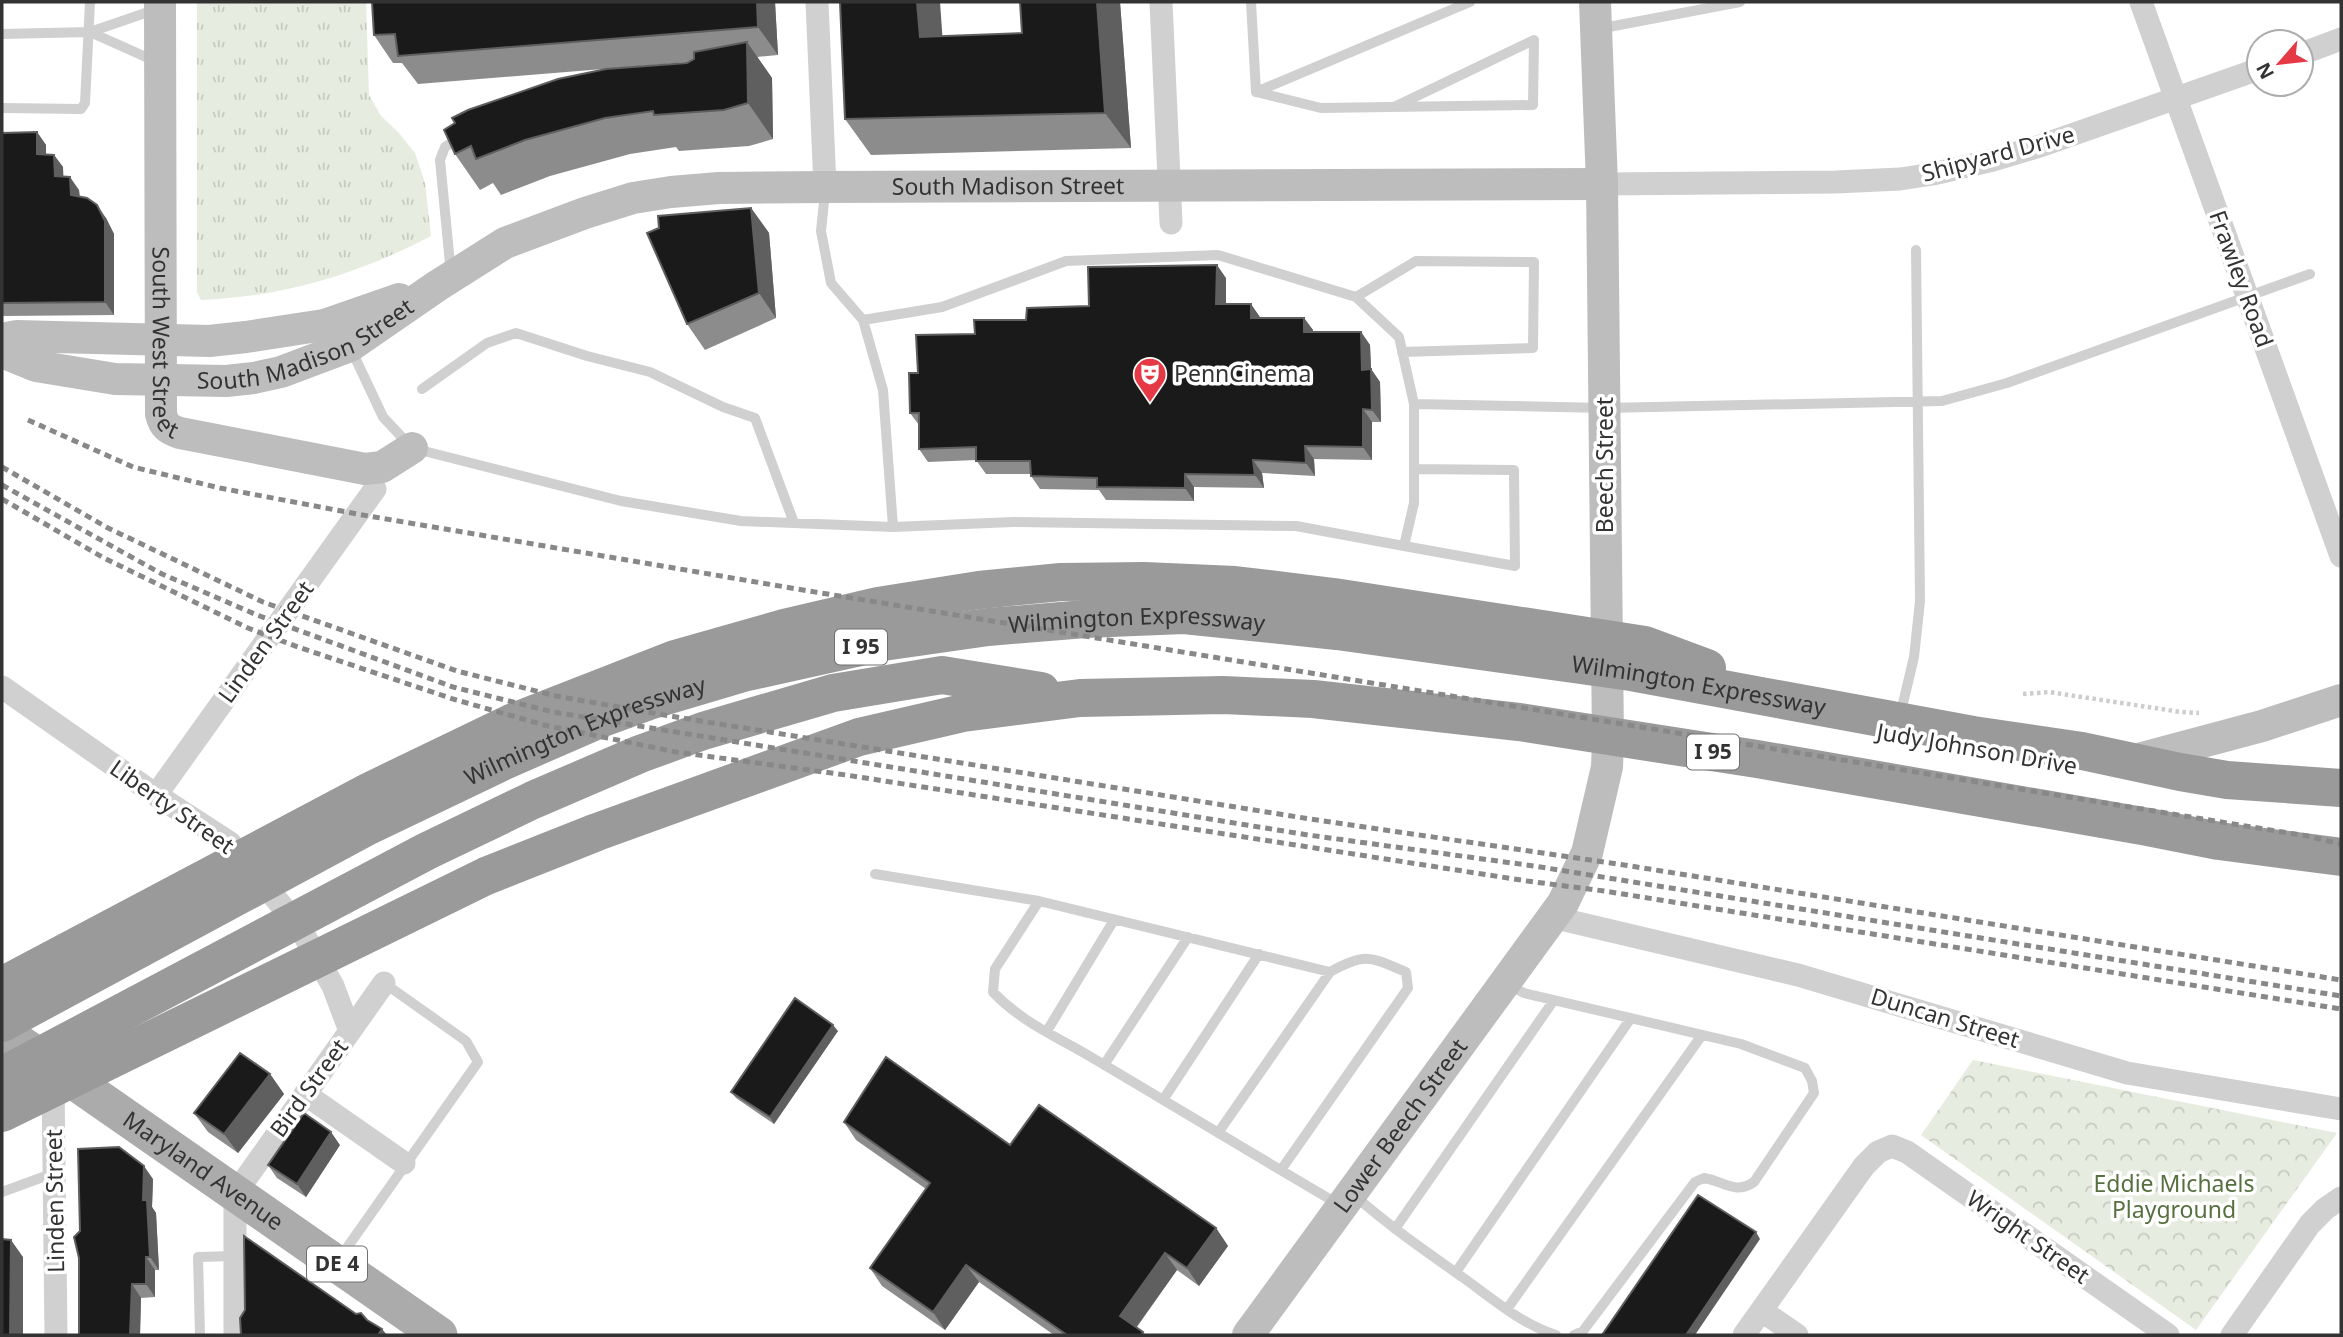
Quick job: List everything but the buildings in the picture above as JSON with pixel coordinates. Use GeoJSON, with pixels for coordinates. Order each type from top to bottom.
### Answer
{"type":"FeatureCollection","features":[{"type":"Feature","properties":{"kind":"highway"},"geometry":{"type":"LineString","coordinates":[[12,966],[69,949],[421,766],[566,700],[662,664],[729,643],[830,616],[930,597],[1021,585],[1103,581],[1186,582],[1282,589],[1645,645],[1795,701]]}},
{"type":"Feature","properties":{"kind":"highway","name":"Wilmington Expressway"},"geometry":{"type":"LineString","coordinates":[[2,1023],[368,826],[600,719],[700,685],[835,652],[883,642],[1038,623],[1184,615],[1324,629],[1631,672],[1973,735],[2082,751],[2227,780],[2341,788]]}},
{"type":"Feature","properties":{"kind":"highway"},"geometry":{"type":"LineString","coordinates":[[2,1076],[478,825],[590,775],[703,731],[833,693],[942,675],[1080,698]]}},
{"type":"Feature","properties":{"kind":"highway","name":"I 95"},"geometry":{"type":"LineString","coordinates":[[2,1113],[486,876],[597,832],[859,737],[963,713],[1080,698],[1223,695],[1313,699],[1520,722],[1757,759],[2134,824],[2219,842],[2341,857]]}},
{"type":"Feature","properties":{"kind":"main road","name":"Maryland Avenue"},"geometry":{"type":"LineString","coordinates":[[2,1031],[336,1264],[426,1331]]}},
{"type":"Feature","properties":{"kind":"street"},"geometry":{"type":"LineString","coordinates":[[817,2],[825,187]]}},
{"type":"Feature","properties":{"kind":"street"},"geometry":{"type":"LineString","coordinates":[[1161,2],[1171,223]]}},
{"type":"Feature","properties":{"kind":"street","name":"Frawley Road"},"geometry":{"type":"LineString","coordinates":[[2141,2],[2341,556]]}},
{"type":"Feature","properties":{"kind":"street","name":"South West Street"},"geometry":{"type":"LineString","coordinates":[[160,5],[161,379],[164,422],[168,429],[180,433],[365,469],[382,467],[412,448]]}},
{"type":"Feature","properties":{"kind":"street","name":"Beech Street"},"geometry":{"type":"LineString","coordinates":[[1552,917],[1563,903],[1587,853],[1607,767],[1602,184],[1595,16]]}},
{"type":"Feature","properties":{"kind":"street"},"geometry":{"type":"LineString","coordinates":[[2315,49],[2341,39]]}},
{"type":"Feature","properties":{"kind":"street","name":"Shipyard Drive"},"geometry":{"type":"LineString","coordinates":[[1602,184],[1836,182],[1911,177],[1993,160],[2245,74]]}},
{"type":"Feature","properties":{"kind":"street","name":"South Madison Street"},"geometry":{"type":"LineString","coordinates":[[2,352],[36,366],[116,379],[226,381],[281,372],[350,346],[444,281],[505,243],[544,227],[633,198],[671,192],[719,188],[825,187],[1602,184]]}},
{"type":"Feature","properties":{"kind":"street","name":"South Madison Street"},"geometry":{"type":"LineString","coordinates":[[2,339],[17,336],[209,341],[287,332],[324,325],[444,281]]}},
{"type":"Feature","properties":{"kind":"street","name":"Linden Street"},"geometry":{"type":"LineString","coordinates":[[156,794],[375,489]]}},
{"type":"Feature","properties":{"kind":"street","name":"Judy Johnson Drive"},"geometry":{"type":"LineString","coordinates":[[1607,683],[2094,769],[2178,750],[2341,700]]}},
{"type":"Feature","properties":{"kind":"street","name":"Liberty Street"},"geometry":{"type":"LineString","coordinates":[[2,687],[230,843],[300,928],[333,986],[350,1031]]}},
{"type":"Feature","properties":{"kind":"street","name":"Lower Beech Street"},"geometry":{"type":"LineString","coordinates":[[1248,1335],[1552,917]]}},
{"type":"Feature","properties":{"kind":"street","name":"Duncan Street"},"geometry":{"type":"LineString","coordinates":[[1552,917],[1798,975],[2127,1073],[2341,1109]]}},
{"type":"Feature","properties":{"kind":"street","name":"Bird Street"},"geometry":{"type":"LineString","coordinates":[[235,1194],[384,983]]}},
{"type":"Feature","properties":{"kind":"street","name":"Linden Street"},"geometry":{"type":"LineString","coordinates":[[53,1066],[56,1335]]}},
{"type":"Feature","properties":{"kind":"street"},"geometry":{"type":"LineString","coordinates":[[304,1094],[404,1163]]}},
{"type":"Feature","properties":{"kind":"street","name":"Wright Street"},"geometry":{"type":"LineString","coordinates":[[1762,1311],[1864,1166],[1892,1146],[1908,1152],[2168,1335]]}},
{"type":"Feature","properties":{"kind":"street"},"geometry":{"type":"LineString","coordinates":[[235,1194],[235,1335]]}},
{"type":"Feature","properties":{"kind":"street"},"geometry":{"type":"LineString","coordinates":[[2232,1335],[2310,1224],[2341,1198]]}},
{"type":"Feature","properties":{"kind":"street"},"geometry":{"type":"LineString","coordinates":[[1744,1335],[1762,1311],[1797,1335]]}},
{"type":"Feature","properties":{"kind":"lane"},"geometry":{"type":"LineString","coordinates":[[2,108],[81,108],[87,93],[90,2]]}},
{"type":"Feature","properties":{"kind":"lane"},"geometry":{"type":"LineString","coordinates":[[1251,2],[1256,92]]}},
{"type":"Feature","properties":{"kind":"lane"},"geometry":{"type":"LineString","coordinates":[[1256,92],[1470,2]]}},
{"type":"Feature","properties":{"kind":"lane"},"geometry":{"type":"LineString","coordinates":[[1595,16],[1740,2]]}},
{"type":"Feature","properties":{"kind":"lane"},"geometry":{"type":"LineString","coordinates":[[2,34],[90,32],[160,5]]}},
{"type":"Feature","properties":{"kind":"lane"},"geometry":{"type":"LineString","coordinates":[[90,32],[160,64]]}},
{"type":"Feature","properties":{"kind":"lane"},"geometry":{"type":"LineString","coordinates":[[1256,92],[1321,108],[1394,107],[1533,105],[1534,40],[1394,107]]}},
{"type":"Feature","properties":{"kind":"lane"},"geometry":{"type":"LineString","coordinates":[[444,281],[440,160],[445,147],[477,130]]}},
{"type":"Feature","properties":{"kind":"lane"},"geometry":{"type":"LineString","coordinates":[[825,187],[821,231],[831,283],[863,320],[883,390],[893,527]]}},
{"type":"Feature","properties":{"kind":"lane"},"geometry":{"type":"LineString","coordinates":[[1896,736],[1918,631],[1916,250]]}},
{"type":"Feature","properties":{"kind":"lane"},"geometry":{"type":"LineString","coordinates":[[863,320],[942,307],[1066,261],[1218,255],[1356,297],[1399,337],[1414,404],[1414,503],[1404,545]]}},
{"type":"Feature","properties":{"kind":"lane"},"geometry":{"type":"LineString","coordinates":[[1356,297],[1416,261],[1534,262],[1533,348],[1402,352]]}},
{"type":"Feature","properties":{"kind":"lane"},"geometry":{"type":"LineString","coordinates":[[1414,404],[1605,408],[1942,401],[2007,383],[2310,274]]}},
{"type":"Feature","properties":{"kind":"lane"},"geometry":{"type":"LineString","coordinates":[[422,389],[487,343],[516,333],[587,356],[650,372],[723,407],[755,418],[794,523]]}},
{"type":"Feature","properties":{"kind":"lane"},"geometry":{"type":"LineString","coordinates":[[350,346],[383,417],[412,448],[621,501],[741,521],[893,527],[1013,522],[1296,526],[1515,566],[1514,470],[1414,469]]}},
{"type":"Feature","properties":{"kind":"lane"},"geometry":{"type":"LineString","coordinates":[[875,874],[1039,901],[1330,972]]}},
{"type":"Feature","properties":{"kind":"lane"},"geometry":{"type":"LineString","coordinates":[[1039,901],[995,970],[993,992],[1009,1009],[1281,1170],[1347,1200],[1395,1229],[1539,1330],[1556,1335]]}},
{"type":"Feature","properties":{"kind":"lane"},"geometry":{"type":"LineString","coordinates":[[1047,1031],[1114,920]]}},
{"type":"Feature","properties":{"kind":"lane"},"geometry":{"type":"LineString","coordinates":[[1104,1065],[1188,937]]}},
{"type":"Feature","properties":{"kind":"lane"},"geometry":{"type":"LineString","coordinates":[[1163,1100],[1259,954]]}},
{"type":"Feature","properties":{"kind":"lane"},"geometry":{"type":"LineString","coordinates":[[1219,1133],[1330,972],[1351,960],[1371,957],[1406,972],[1408,988],[1281,1170]]}},
{"type":"Feature","properties":{"kind":"lane"},"geometry":{"type":"LineString","coordinates":[[336,1264],[404,1163],[478,1062],[466,1041],[384,983]]}},
{"type":"Feature","properties":{"kind":"lane"},"geometry":{"type":"LineString","coordinates":[[1504,983],[1524,993],[1741,1044],[1805,1068],[1812,1081],[1814,1093],[1754,1182],[1745,1188],[1736,1188],[1704,1178],[1695,1182],[1583,1331],[1574,1335]]}},
{"type":"Feature","properties":{"kind":"lane"},"geometry":{"type":"LineString","coordinates":[[1395,1229],[1554,1000]]}},
{"type":"Feature","properties":{"kind":"lane"},"geometry":{"type":"LineString","coordinates":[[1456,1272],[1632,1018]]}},
{"type":"Feature","properties":{"kind":"lane"},"geometry":{"type":"LineString","coordinates":[[1507,1309],[1702,1035]]}},
{"type":"Feature","properties":{"kind":"lane"},"geometry":{"type":"LineString","coordinates":[[2,1192],[54,1173]]}},
{"type":"Feature","properties":{"kind":"lane"},"geometry":{"type":"LineString","coordinates":[[200,1335],[198,1257],[235,1256]]}},
{"type":"Feature","properties":{"kind":"path"},"geometry":{"type":"LineString","coordinates":[[2023,694],[2049,692],[2181,712],[2209,711]]}},
{"type":"Feature","properties":{"kind":"green space"},"geometry":{"type":"Polygon","coordinates":[[[197,2],[366,2],[369,95],[381,116],[415,153],[425,183],[431,236],[376,262],[319,281],[261,294],[201,300],[197,292],[197,2]]]}},
{"type":"Feature","properties":{"kind":"green space","name":"Eddie Michaels Playground"},"geometry":{"type":"Polygon","coordinates":[[[1973,1060],[2337,1133],[2196,1330],[1921,1135],[1973,1060]]]}},
{"type":"Feature","properties":{"kind":"railway"},"geometry":{"type":"LineString","coordinates":[[28,420],[133,467],[220,488],[357,514],[803,590],[2307,836],[2341,844]]}},
{"type":"Feature","properties":{"kind":"railway"},"geometry":{"type":"LineString","coordinates":[[2,467],[108,528],[263,602],[457,671],[556,696],[1310,819],[1618,864],[2341,980]]}},
{"type":"Feature","properties":{"kind":"railway"},"geometry":{"type":"LineString","coordinates":[[2,485],[162,574],[257,615],[453,687],[553,712],[1308,835],[1534,866],[2341,996]]}},
{"type":"Feature","properties":{"kind":"railway"},"geometry":{"type":"LineString","coordinates":[[2,499],[104,558],[248,628],[453,699],[544,725],[676,752],[846,775],[1604,891],[2341,1009]]}},
{"type":"Feature","properties":{"kind":"place","name":"PennCinema"},"geometry":{"type":"Point","coordinates":[1150,404]}}]}
